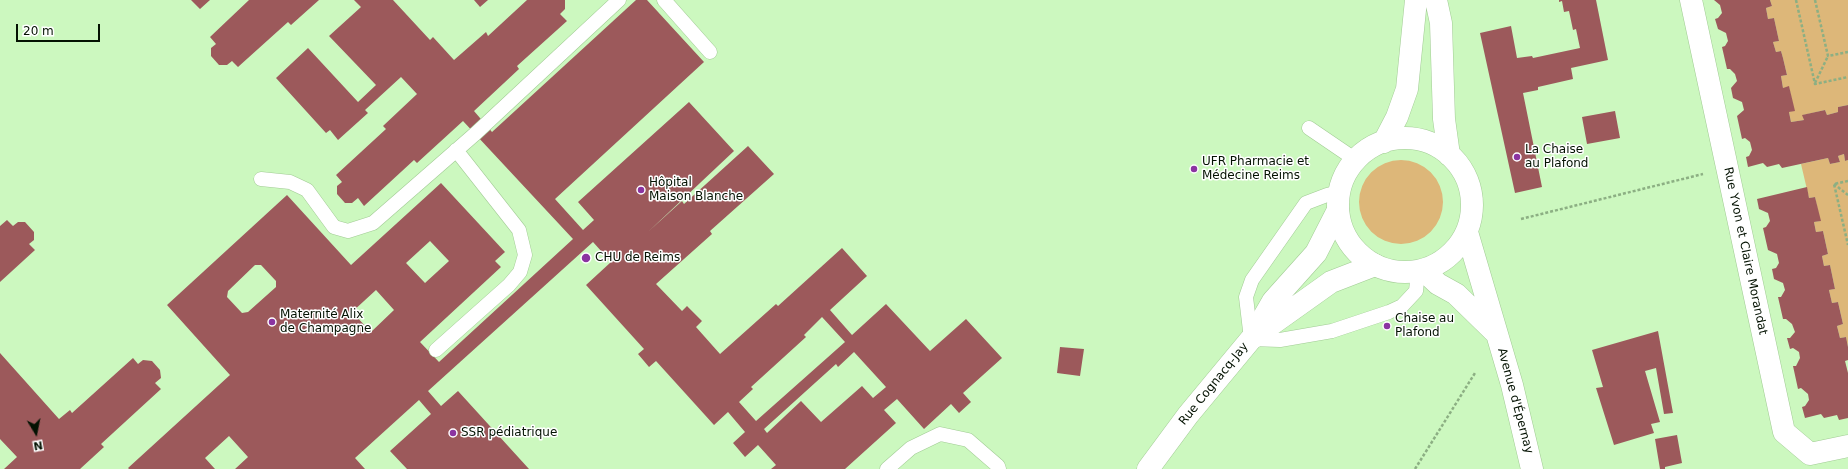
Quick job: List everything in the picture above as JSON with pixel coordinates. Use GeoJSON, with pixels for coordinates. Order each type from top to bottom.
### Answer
{"type":"FeatureCollection","features":[{"type":"Feature","properties":{"kind":"main road"},"geometry":{"type":"LineString","coordinates":[[1384,142],[1397,117],[1407,89],[1416,0]]}},
{"type":"Feature","properties":{"kind":"main road"},"geometry":{"type":"LineString","coordinates":[[1436,0],[1441,22],[1444,119],[1449,154]]}},
{"type":"Feature","properties":{"kind":"main road","name":"Rue Yvon et Claire Morandat"},"geometry":{"type":"LineString","coordinates":[[1691,0],[1784,432],[1810,454],[1848,446]]}},
{"type":"Feature","properties":{"kind":"main road"},"geometry":{"type":"LineString","coordinates":[[1251,339],[1273,301],[1316,253],[1339,201],[1346,175],[1356,160],[1368,149],[1384,142],[1406,138],[1429,143],[1449,154],[1460,167],[1468,182],[1472,199],[1472,215],[1467,232],[1456,249],[1446,258],[1441,262],[1420,271],[1403,272],[1375,265],[1360,255],[1349,243],[1342,227],[1339,201]]}},
{"type":"Feature","properties":{"kind":"main road","name":"Avenue d'Épernay"},"geometry":{"type":"LineString","coordinates":[[1467,232],[1512,384],[1532,469]]}},
{"type":"Feature","properties":{"kind":"main road","name":"Rue Cognacq-Jay"},"geometry":{"type":"LineString","coordinates":[[1148,469],[1197,404],[1251,339],[1331,282],[1375,265]]}},
{"type":"Feature","properties":{"kind":"main road"},"geometry":{"type":"LineString","coordinates":[[1420,271],[1438,284],[1456,294],[1497,334]]}},
{"type":"Feature","properties":{"kind":"lane"},"geometry":{"type":"LineString","coordinates":[[261,179],[290,182],[306,190],[334,227],[348,231],[373,223],[456,150],[619,0]]}},
{"type":"Feature","properties":{"kind":"lane"},"geometry":{"type":"LineString","coordinates":[[664,0],[710,52]]}},
{"type":"Feature","properties":{"kind":"lane"},"geometry":{"type":"LineString","coordinates":[[1309,128],[1356,160]]}},
{"type":"Feature","properties":{"kind":"lane"},"geometry":{"type":"LineString","coordinates":[[436,350],[509,286],[520,272],[526,255],[519,230],[456,150]]}},
{"type":"Feature","properties":{"kind":"lane"},"geometry":{"type":"LineString","coordinates":[[1339,201],[1327,195],[1306,203],[1252,280],[1246,297],[1251,339],[1280,340],[1332,331],[1389,312],[1402,306],[1416,291],[1420,271]]}},
{"type":"Feature","properties":{"kind":"lane"},"geometry":{"type":"LineString","coordinates":[[887,469],[911,448],[940,434],[968,440],[999,469]]}},
{"type":"Feature","properties":{"kind":"path"},"geometry":{"type":"LineString","coordinates":[[1796,0],[1815,84]]}},
{"type":"Feature","properties":{"kind":"path"},"geometry":{"type":"LineString","coordinates":[[1815,0],[1828,56],[1815,84]]}},
{"type":"Feature","properties":{"kind":"path"},"geometry":{"type":"LineString","coordinates":[[1828,56],[1848,52]]}},
{"type":"Feature","properties":{"kind":"path"},"geometry":{"type":"LineString","coordinates":[[1815,84],[1848,77]]}},
{"type":"Feature","properties":{"kind":"path"},"geometry":{"type":"LineString","coordinates":[[1521,219],[1728,168]]}},
{"type":"Feature","properties":{"kind":"path"},"geometry":{"type":"LineString","coordinates":[[1834,184],[1848,181]]}},
{"type":"Feature","properties":{"kind":"path"},"geometry":{"type":"LineString","coordinates":[[1834,184],[1848,195]]}},
{"type":"Feature","properties":{"kind":"path"},"geometry":{"type":"LineString","coordinates":[[1834,184],[1848,245]]}},
{"type":"Feature","properties":{"kind":"path"},"geometry":{"type":"LineString","coordinates":[[1414,469],[1476,373]]}},
{"type":"Feature","properties":{"kind":"shaded area"},"geometry":{"type":"Polygon","coordinates":[[[1770,0],[1848,0],[1848,105],[1838,107],[1838,112],[1827,115],[1825,110],[1803,115],[1804,120],[1791,122],[1789,112],[1794,110],[1789,87],[1783,88],[1781,76],[1787,75],[1781,51],[1776,52],[1773,42],[1779,41],[1774,18],[1768,19],[1766,8],[1772,6],[1770,0]]]}},
{"type":"Feature","properties":{"kind":"shaded area"},"geometry":{"type":"Polygon","coordinates":[[[1844,154],[1845,161],[1848,160],[1848,347],[1846,337],[1840,338],[1837,326],[1843,324],[1838,302],[1832,303],[1829,290],[1835,289],[1830,265],[1824,266],[1822,256],[1828,254],[1823,231],[1816,232],[1814,222],[1820,221],[1815,197],[1809,198],[1801,164],[1828,158],[1830,164],[1840,162],[1838,156],[1844,154]]]}},
{"type":"Feature","properties":{"kind":"shaded area"},"geometry":{"type":"Polygon","coordinates":[[[1401,160],[1417,163],[1431,172],[1440,186],[1443,202],[1440,218],[1431,232],[1417,241],[1401,244],[1385,241],[1371,232],[1362,218],[1359,202],[1362,186],[1371,172],[1385,163],[1401,160]]]}},
{"type":"Feature","properties":{"kind":"building"},"geometry":{"type":"Polygon","coordinates":[[[191,0],[210,0],[200,9],[191,0]]]}},
{"type":"Feature","properties":{"kind":"building"},"geometry":{"type":"Polygon","coordinates":[[[249,0],[319,0],[291,25],[288,22],[238,67],[232,61],[227,65],[219,65],[211,56],[211,48],[216,44],[210,37],[249,0]]]}},
{"type":"Feature","properties":{"kind":"building"},"geometry":{"type":"Polygon","coordinates":[[[354,0],[393,0],[430,40],[433,37],[454,60],[486,32],[488,36],[527,0],[565,0],[565,9],[560,14],[567,21],[517,66],[519,69],[474,111],[492,132],[636,0],[647,0],[704,62],[555,199],[583,230],[594,220],[578,202],[689,102],[734,151],[649,231],[682,201],[684,204],[748,146],[774,174],[710,231],[712,234],[656,284],[682,311],[687,306],[702,321],[696,327],[720,354],[776,304],[778,306],[842,248],[867,276],[830,310],[852,335],[886,304],[930,351],[966,319],[1002,358],[963,393],[971,402],[959,413],[951,404],[924,429],[897,399],[884,410],[896,423],[845,469],[771,469],[776,465],[758,445],[745,457],[733,443],[745,432],[728,412],[714,425],[656,361],[649,367],[638,354],[644,349],[586,285],[611,262],[593,242],[428,391],[441,406],[458,391],[529,469],[407,469],[390,451],[431,414],[419,400],[355,458],[365,469],[235,469],[248,457],[229,436],[205,458],[215,469],[129,469],[128,468],[230,375],[167,305],[287,195],[351,265],[441,183],[505,252],[495,261],[501,267],[420,342],[439,362],[573,239],[463,121],[417,163],[414,160],[364,206],[358,198],[352,203],[345,203],[337,194],[337,186],[342,182],[336,175],[386,129],[383,126],[417,94],[401,77],[365,110],[368,113],[338,140],[330,130],[326,133],[276,78],[308,48],[358,102],[376,85],[329,36],[361,7],[354,0]],[[430,241],[406,263],[425,283],[449,261],[430,241]],[[255,265],[228,291],[227,297],[242,313],[248,312],[276,287],[276,281],[261,265],[255,265]],[[376,290],[352,312],[371,332],[394,310],[376,290]],[[822,317],[804,335],[806,337],[751,387],[753,389],[739,402],[756,421],[845,342],[822,317]],[[854,352],[838,367],[836,364],[764,429],[767,433],[801,401],[821,422],[862,386],[873,398],[886,387],[854,352]]]}},
{"type":"Feature","properties":{"kind":"building"},"geometry":{"type":"Polygon","coordinates":[[[474,0],[488,0],[480,7],[474,0]]]}},
{"type":"Feature","properties":{"kind":"building"},"geometry":{"type":"Polygon","coordinates":[[[1559,0],[1596,0],[1608,60],[1571,68],[1573,79],[1538,87],[1538,90],[1523,93],[1542,187],[1515,193],[1480,33],[1511,26],[1517,58],[1532,56],[1533,58],[1580,48],[1576,29],[1573,30],[1569,11],[1564,12],[1562,1],[1559,2],[1559,0]]]}},
{"type":"Feature","properties":{"kind":"building"},"geometry":{"type":"Polygon","coordinates":[[[1714,0],[1770,0],[1772,6],[1766,8],[1768,19],[1774,18],[1779,41],[1773,42],[1776,52],[1781,51],[1787,75],[1781,76],[1783,88],[1789,86],[1795,111],[1789,112],[1791,122],[1804,120],[1802,115],[1825,110],[1827,115],[1838,112],[1838,107],[1848,105],[1848,160],[1845,161],[1844,154],[1838,156],[1840,162],[1830,164],[1828,158],[1782,168],[1779,164],[1767,167],[1763,163],[1748,167],[1746,157],[1749,156],[1752,150],[1750,142],[1745,138],[1742,139],[1737,116],[1744,110],[1742,102],[1733,98],[1731,88],[1737,81],[1735,74],[1730,69],[1727,69],[1722,47],[1725,46],[1728,41],[1726,33],[1718,29],[1715,19],[1722,13],[1720,5],[1714,0]]]}},
{"type":"Feature","properties":{"kind":"building"},"geometry":{"type":"Polygon","coordinates":[[[1615,111],[1620,138],[1587,144],[1582,117],[1615,111]]]}},
{"type":"Feature","properties":{"kind":"building"},"geometry":{"type":"Polygon","coordinates":[[[1807,187],[1809,198],[1815,197],[1821,221],[1814,222],[1816,232],[1823,231],[1828,254],[1822,256],[1824,266],[1830,265],[1835,289],[1829,290],[1832,303],[1838,302],[1843,324],[1837,326],[1840,338],[1846,337],[1848,347],[1848,360],[1845,361],[1848,373],[1848,418],[1839,420],[1837,415],[1824,418],[1821,414],[1805,418],[1802,407],[1805,406],[1809,400],[1808,394],[1801,388],[1798,389],[1793,366],[1796,366],[1800,358],[1799,352],[1793,348],[1790,349],[1787,338],[1790,338],[1795,332],[1792,324],[1786,319],[1783,319],[1778,297],[1781,297],[1785,290],[1783,283],[1774,279],[1772,269],[1776,268],[1779,263],[1777,254],[1768,250],[1763,228],[1766,227],[1770,221],[1768,213],[1759,209],[1757,199],[1807,187]]]}},
{"type":"Feature","properties":{"kind":"building"},"geometry":{"type":"Polygon","coordinates":[[[7,220],[13,226],[18,222],[25,222],[34,232],[34,240],[29,244],[35,250],[0,282],[0,226],[7,220]]]}},
{"type":"Feature","properties":{"kind":"building"},"geometry":{"type":"Polygon","coordinates":[[[1658,331],[1673,413],[1664,414],[1656,368],[1645,371],[1660,422],[1651,424],[1654,433],[1614,445],[1596,388],[1603,387],[1592,350],[1658,331]]]}},
{"type":"Feature","properties":{"kind":"building"},"geometry":{"type":"Polygon","coordinates":[[[1060,347],[1084,349],[1080,376],[1057,373],[1060,347]]]}},
{"type":"Feature","properties":{"kind":"building"},"geometry":{"type":"Polygon","coordinates":[[[0,353],[59,419],[70,410],[72,413],[133,358],[138,364],[143,360],[152,361],[160,370],[161,378],[155,383],[161,389],[101,444],[104,447],[80,469],[4,469],[17,457],[0,439],[0,353]]]}},
{"type":"Feature","properties":{"kind":"building"},"geometry":{"type":"Polygon","coordinates":[[[1677,435],[1682,463],[1665,467],[1665,469],[1660,469],[1655,439],[1677,435]]]}},
{"type":"Feature","properties":{"kind":"place","name":"La Chaise au Plafond"},"geometry":{"type":"Point","coordinates":[1517,157]}},
{"type":"Feature","properties":{"kind":"place","name":"UFR Pharmacie et Médecine Reims"},"geometry":{"type":"Point","coordinates":[1194,169]}},
{"type":"Feature","properties":{"kind":"place","name":"Hôpital Maison Blanche"},"geometry":{"type":"Point","coordinates":[641,190]}},
{"type":"Feature","properties":{"kind":"place","name":"CHU de Reims"},"geometry":{"type":"Point","coordinates":[586,258]}},
{"type":"Feature","properties":{"kind":"place","name":"Maternité Alix de Champagne"},"geometry":{"type":"Point","coordinates":[272,322]}},
{"type":"Feature","properties":{"kind":"place","name":"Chaise au Plafond"},"geometry":{"type":"Point","coordinates":[1387,326]}},
{"type":"Feature","properties":{"kind":"place","name":"SSR pédiatrique"},"geometry":{"type":"Point","coordinates":[453,433]}}]}
